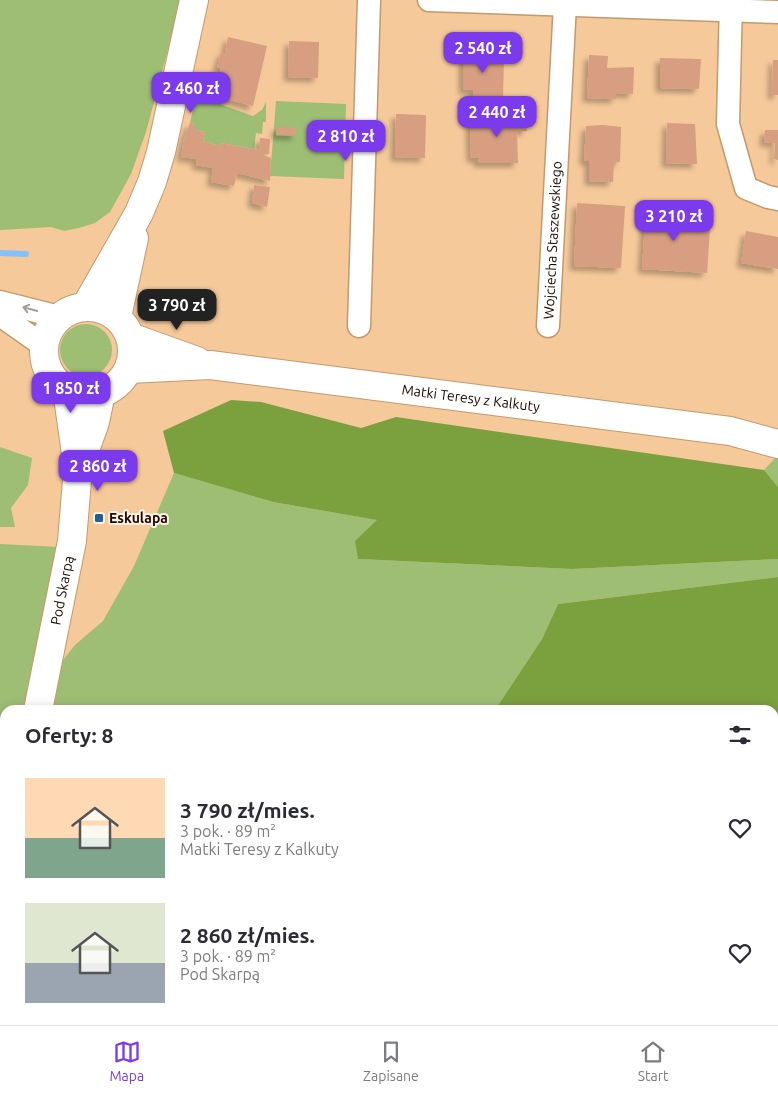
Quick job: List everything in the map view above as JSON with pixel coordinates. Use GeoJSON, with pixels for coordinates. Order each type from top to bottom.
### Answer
{"type":"FeatureCollection","features":[{"type":"Feature","properties":{"kind":"street"},"geometry":{"type":"LineString","coordinates":[[86,306],[139,214],[152,182],[161,152],[194,0]]}},
{"type":"Feature","properties":{"kind":"street"},"geometry":{"type":"LineString","coordinates":[[359,326],[369,0]]}},
{"type":"Feature","properties":{"kind":"street"},"geometry":{"type":"LineString","coordinates":[[430,0],[565,4],[731,5],[778,12]]}},
{"type":"Feature","properties":{"kind":"street","name":"Wojciecha Staszewskiego"},"geometry":{"type":"LineString","coordinates":[[548,326],[565,4]]}},
{"type":"Feature","properties":{"kind":"street"},"geometry":{"type":"LineString","coordinates":[[731,5],[728,124],[746,188],[778,199]]}},
{"type":"Feature","properties":{"kind":"street"},"geometry":{"type":"LineString","coordinates":[[123,327],[99,308],[86,306],[74,308],[59,317],[46,335],[44,346],[45,363],[52,376],[67,390],[88,395],[101,393],[113,388],[129,368],[132,356],[123,327],[139,214]]}},
{"type":"Feature","properties":{"kind":"street"},"geometry":{"type":"LineString","coordinates":[[0,302],[59,317]]}},
{"type":"Feature","properties":{"kind":"street"},"geometry":{"type":"LineString","coordinates":[[0,315],[44,346]]}},
{"type":"Feature","properties":{"kind":"street","name":"Matki Teresy z Kalkuty"},"geometry":{"type":"LineString","coordinates":[[123,327],[210,365]]}},
{"type":"Feature","properties":{"kind":"street","name":"Matki Teresy z Kalkuty"},"geometry":{"type":"LineString","coordinates":[[129,368],[210,365],[730,431],[778,444]]}},
{"type":"Feature","properties":{"kind":"street","name":"Pod Skarpą"},"geometry":{"type":"LineString","coordinates":[[39,705],[72,541],[78,468],[67,390]]}},
{"type":"Feature","properties":{"kind":"street","name":"Pod Skarpą"},"geometry":{"type":"LineString","coordinates":[[78,468],[95,422],[101,393]]}},
{"type":"Feature","properties":{"kind":"street","name":"Matki Teresy z Kalkuty"},"geometry":{"type":"LineString","coordinates":[[730,431],[778,426]]}},
{"type":"Feature","properties":{"kind":"green space"},"geometry":{"type":"Polygon","coordinates":[[[0,0],[181,0],[146,132],[131,174],[110,212],[95,223],[64,231],[51,227],[0,230],[0,0]]]}},
{"type":"Feature","properties":{"kind":"green space"},"geometry":{"type":"Polygon","coordinates":[[[197,91],[215,96],[214,102],[253,116],[262,110],[266,102],[266,122],[263,122],[262,134],[256,133],[254,149],[221,143],[220,146],[203,141],[205,132],[195,130],[195,124],[190,123],[197,91]]]}},
{"type":"Feature","properties":{"kind":"green space"},"geometry":{"type":"Polygon","coordinates":[[[276,101],[346,104],[344,179],[270,176],[276,101]]]}},
{"type":"Feature","properties":{"kind":"green space"},"geometry":{"type":"Polygon","coordinates":[[[86,324],[96,326],[104,332],[110,340],[112,350],[110,360],[104,368],[96,374],[86,376],[76,374],[68,368],[62,360],[60,350],[62,340],[68,332],[76,326],[86,324]]]}},
{"type":"Feature","properties":{"kind":"green space"},"geometry":{"type":"Polygon","coordinates":[[[231,400],[261,402],[361,428],[396,417],[764,470],[778,487],[778,559],[572,569],[358,559],[355,541],[377,520],[273,502],[174,473],[163,431],[231,400]]]}},
{"type":"Feature","properties":{"kind":"green space"},"geometry":{"type":"Polygon","coordinates":[[[0,447],[32,458],[28,485],[11,508],[15,527],[0,527],[0,447]]]}},
{"type":"Feature","properties":{"kind":"green space"},"geometry":{"type":"Polygon","coordinates":[[[777,456],[778,458],[778,487],[764,470],[777,456]]]}},
{"type":"Feature","properties":{"kind":"green space"},"geometry":{"type":"Polygon","coordinates":[[[174,473],[273,502],[378,520],[359,559],[572,569],[778,559],[778,577],[558,604],[542,639],[498,705],[50,705],[56,669],[75,645],[103,621],[134,566],[174,473]]]}},
{"type":"Feature","properties":{"kind":"green space"},"geometry":{"type":"Polygon","coordinates":[[[0,544],[60,547],[24,705],[0,705],[0,544]]]}},
{"type":"Feature","properties":{"kind":"green space"},"geometry":{"type":"Polygon","coordinates":[[[778,577],[778,705],[498,705],[542,639],[558,604],[778,577]]]}},
{"type":"Feature","properties":{"kind":"building"},"geometry":{"type":"Polygon","coordinates":[[[228,37],[267,46],[253,106],[215,96],[221,68],[217,68],[221,53],[225,53],[228,37]]]}},
{"type":"Feature","properties":{"kind":"building"},"geometry":{"type":"Polygon","coordinates":[[[289,41],[319,42],[318,78],[288,77],[289,41]]]}},
{"type":"Feature","properties":{"kind":"building"},"geometry":{"type":"Polygon","coordinates":[[[463,49],[490,49],[490,56],[504,56],[503,99],[473,98],[473,90],[463,90],[463,49]]]}},
{"type":"Feature","properties":{"kind":"building"},"geometry":{"type":"Polygon","coordinates":[[[589,55],[608,56],[607,68],[634,67],[633,94],[616,93],[616,99],[587,98],[589,55]]]}},
{"type":"Feature","properties":{"kind":"building"},"geometry":{"type":"Polygon","coordinates":[[[660,58],[701,59],[699,89],[660,88],[660,58]]]}},
{"type":"Feature","properties":{"kind":"building"},"geometry":{"type":"Polygon","coordinates":[[[773,60],[778,60],[778,95],[772,95],[773,60]]]}},
{"type":"Feature","properties":{"kind":"building"},"geometry":{"type":"Polygon","coordinates":[[[498,108],[514,108],[514,117],[526,117],[527,131],[517,131],[518,163],[478,163],[478,158],[471,158],[470,122],[499,121],[498,108]]]}},
{"type":"Feature","properties":{"kind":"building"},"geometry":{"type":"Polygon","coordinates":[[[396,114],[426,115],[425,158],[395,157],[396,114]]]}},
{"type":"Feature","properties":{"kind":"building"},"geometry":{"type":"Polygon","coordinates":[[[190,123],[195,124],[195,130],[205,132],[203,141],[220,146],[221,143],[259,150],[260,138],[270,139],[269,154],[259,154],[271,158],[270,181],[237,173],[234,186],[211,182],[213,168],[196,165],[197,159],[181,157],[184,139],[202,142],[184,138],[190,123]]]}},
{"type":"Feature","properties":{"kind":"building"},"geometry":{"type":"Polygon","coordinates":[[[667,123],[695,124],[697,164],[666,163],[667,123]]]}},
{"type":"Feature","properties":{"kind":"building"},"geometry":{"type":"Polygon","coordinates":[[[586,126],[621,127],[620,162],[614,162],[613,182],[589,181],[589,161],[584,161],[586,126]]]}},
{"type":"Feature","properties":{"kind":"building"},"geometry":{"type":"Polygon","coordinates":[[[276,127],[296,128],[296,136],[276,135],[276,127]]]}},
{"type":"Feature","properties":{"kind":"building"},"geometry":{"type":"Polygon","coordinates":[[[765,130],[778,130],[778,160],[774,159],[775,143],[764,142],[765,130]]]}},
{"type":"Feature","properties":{"kind":"building"},"geometry":{"type":"Polygon","coordinates":[[[254,185],[270,187],[267,207],[252,203],[254,185]]]}},
{"type":"Feature","properties":{"kind":"building"},"geometry":{"type":"Polygon","coordinates":[[[577,203],[625,206],[621,268],[574,266],[577,203]]]}},
{"type":"Feature","properties":{"kind":"building"},"geometry":{"type":"Polygon","coordinates":[[[646,207],[692,210],[691,227],[710,228],[707,273],[642,269],[646,207]]]}},
{"type":"Feature","properties":{"kind":"building"},"geometry":{"type":"Polygon","coordinates":[[[746,231],[778,237],[778,269],[741,263],[746,231]]]}},
{"type":"Feature","properties":{"kind":"waterway"},"geometry":{"type":"LineString","coordinates":[[0,253],[26,254]]}},
{"type":"Feature","properties":{"kind":"place","name":"Eskulapa"},"geometry":{"type":"Point","coordinates":[99,518]}}]}
